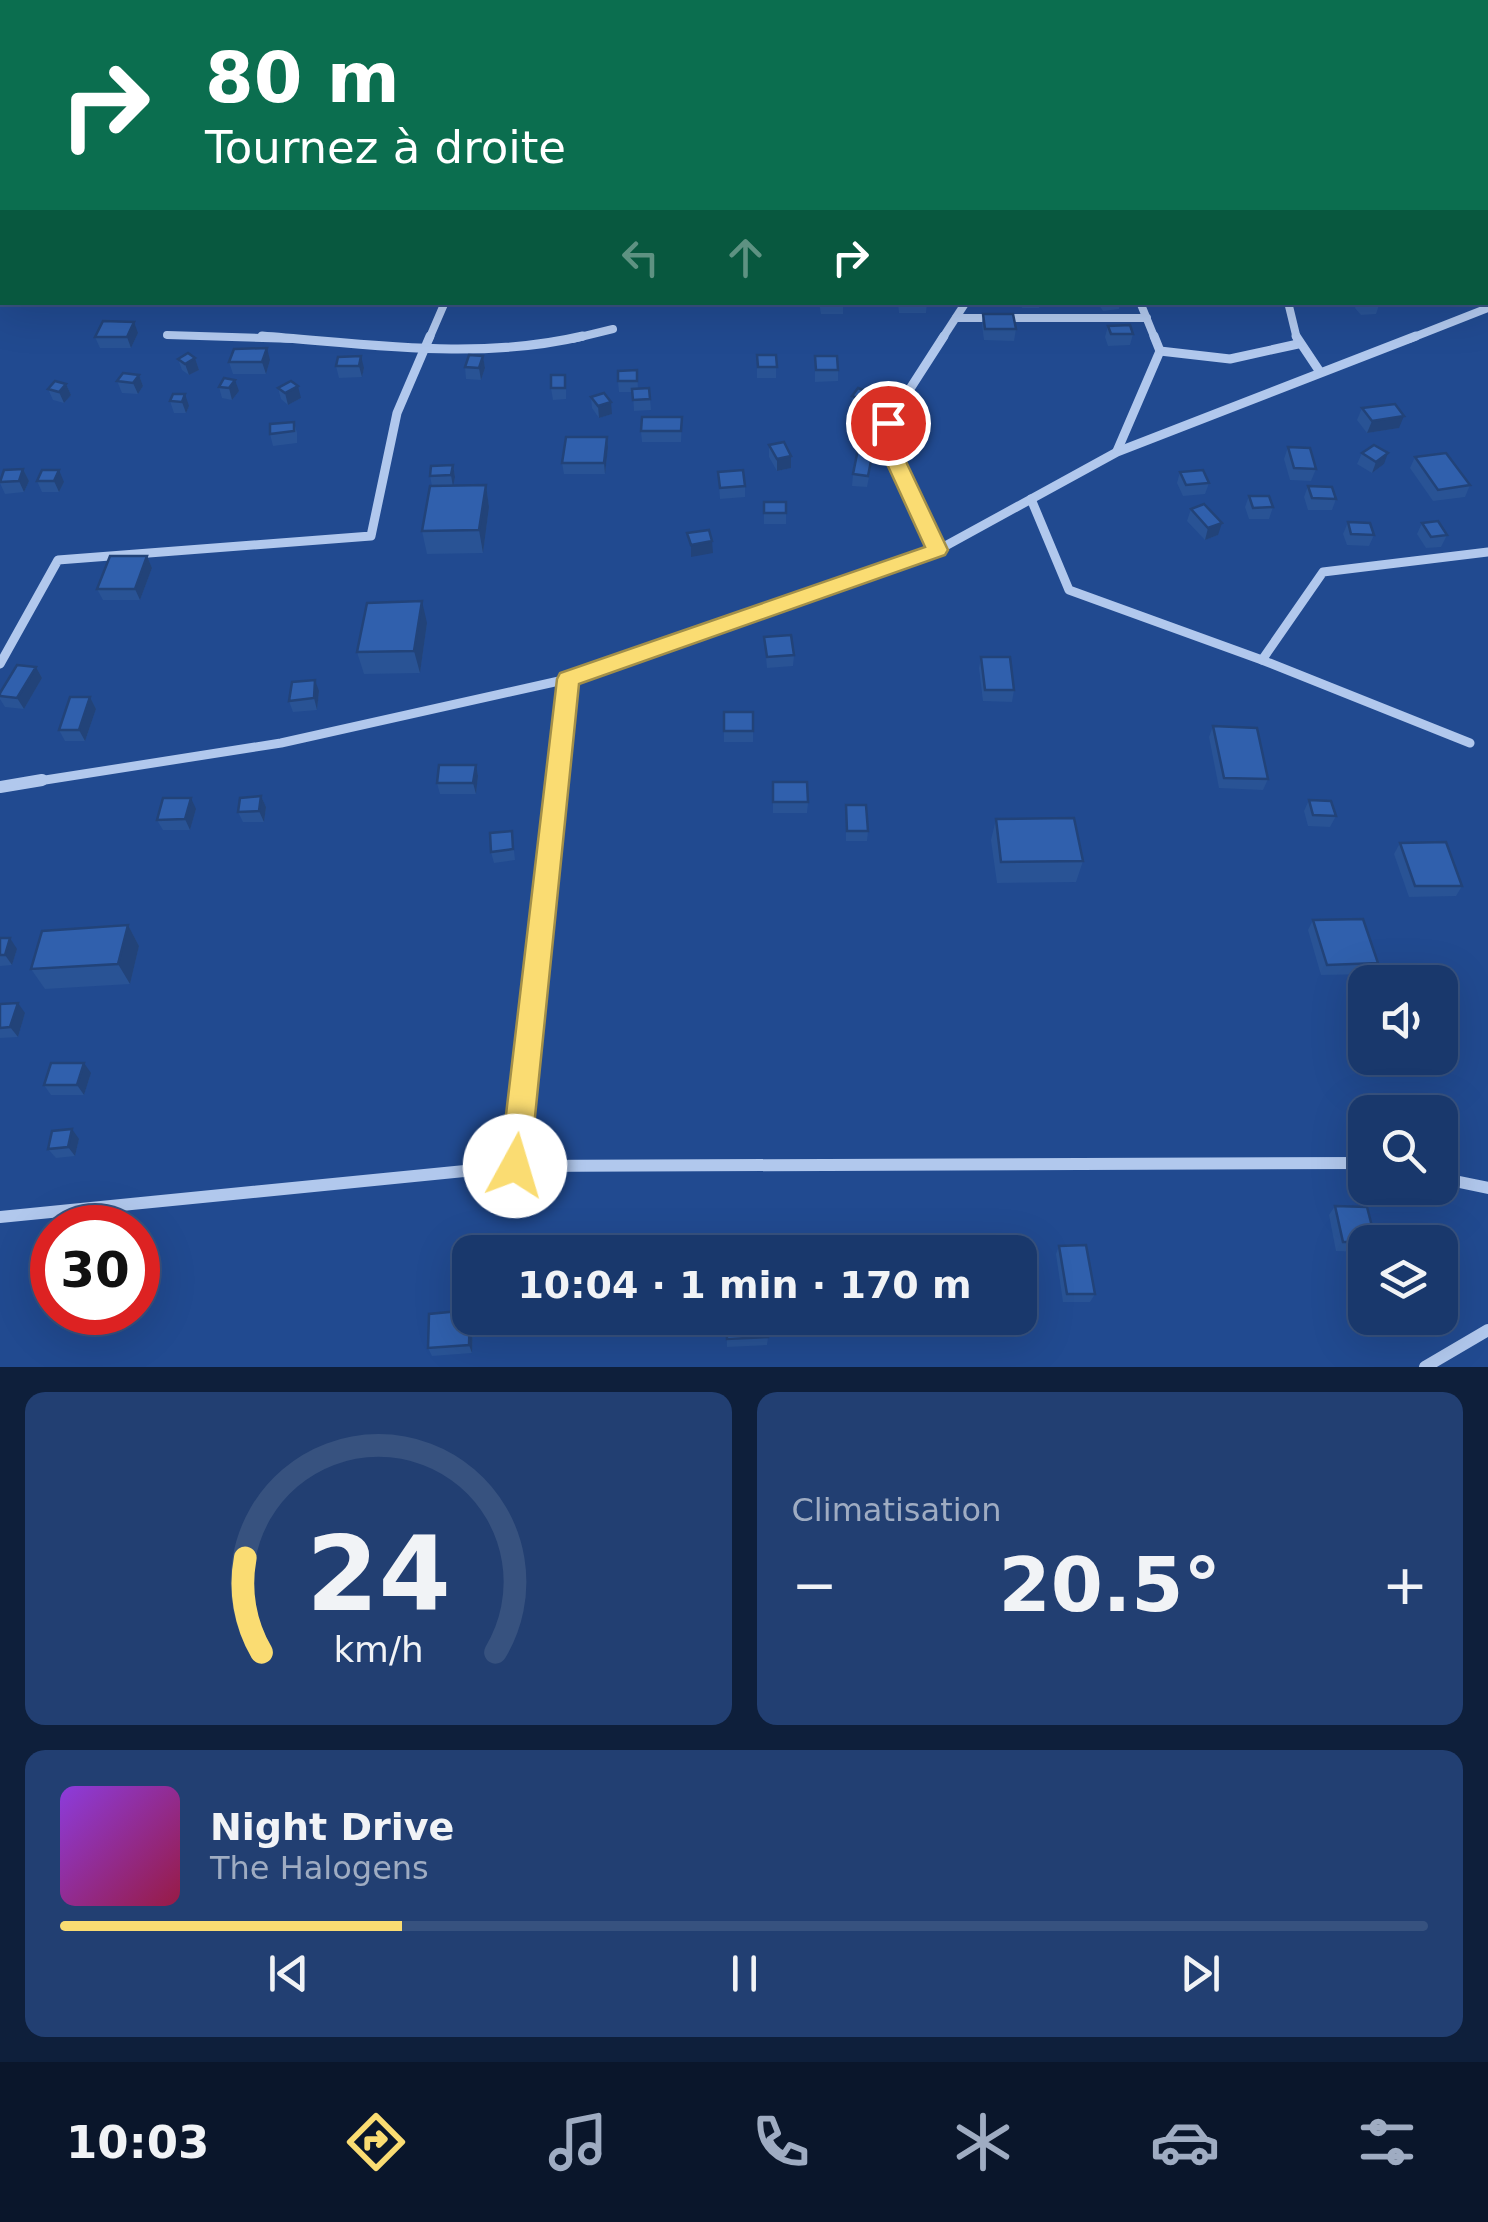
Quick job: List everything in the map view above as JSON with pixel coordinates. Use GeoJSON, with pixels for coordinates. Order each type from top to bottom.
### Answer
{"type":"FeatureCollection","features":[{"type":"Feature","properties":{"kind":"street"},"geometry":{"type":"LineString","coordinates":[[0,664],[58,560],[372,536],[397,412],[444,305]]}},
{"type":"Feature","properties":{"kind":"street"},"geometry":{"type":"LineString","coordinates":[[938,550],[891,451],[888,423],[964,305]]}},
{"type":"Feature","properties":{"kind":"street"},"geometry":{"type":"LineString","coordinates":[[1117,452],[1160,351],[1141,305]]}},
{"type":"Feature","properties":{"kind":"street"},"geometry":{"type":"LineString","coordinates":[[1289,305],[1298,344],[1320,372]]}},
{"type":"Feature","properties":{"kind":"street"},"geometry":{"type":"LineString","coordinates":[[0,787],[281,744],[568,679],[938,550],[1117,452],[1488,308]]}},
{"type":"Feature","properties":{"kind":"street"},"geometry":{"type":"LineString","coordinates":[[956,318],[1146,318]]}},
{"type":"Feature","properties":{"kind":"street"},"geometry":{"type":"LineString","coordinates":[[167,335],[246,334],[474,351],[545,345],[613,328]]}},
{"type":"Feature","properties":{"kind":"street"},"geometry":{"type":"LineString","coordinates":[[1160,351],[1226,360],[1257,358],[1298,344]]}},
{"type":"Feature","properties":{"kind":"street"},"geometry":{"type":"LineString","coordinates":[[1031,499],[1069,590],[1262,660],[1470,744]]}},
{"type":"Feature","properties":{"kind":"street"},"geometry":{"type":"LineString","coordinates":[[1262,660],[1322,572],[1488,552]]}},
{"type":"Feature","properties":{"kind":"street"},"geometry":{"type":"LineString","coordinates":[[515,1166],[568,679]]}},
{"type":"Feature","properties":{"kind":"street"},"geometry":{"type":"LineString","coordinates":[[0,1218],[515,1166],[1348,1163]]}},
{"type":"Feature","properties":{"kind":"street"},"geometry":{"type":"LineString","coordinates":[[1458,1182],[1488,1188]]}},
{"type":"Feature","properties":{"kind":"street"},"geometry":{"type":"LineString","coordinates":[[1425,1367],[1488,1330]]}},
{"type":"Feature","properties":{"kind":"building"},"geometry":{"type":"Polygon","coordinates":[[[983,314],[1013,314],[1016,329],[985,329],[983,314]]]}},
{"type":"Feature","properties":{"kind":"building"},"geometry":{"type":"Polygon","coordinates":[[[103,321],[134,322],[127,337],[95,337],[103,321]]]}},
{"type":"Feature","properties":{"kind":"building"},"geometry":{"type":"Polygon","coordinates":[[[1130,325],[1133,334],[1111,334],[1108,326],[1130,325]]]}},
{"type":"Feature","properties":{"kind":"building"},"geometry":{"type":"Polygon","coordinates":[[[267,348],[262,362],[229,362],[234,349],[267,348]]]}},
{"type":"Feature","properties":{"kind":"building"},"geometry":{"type":"Polygon","coordinates":[[[188,353],[195,358],[185,364],[178,359],[188,353]]]}},
{"type":"Feature","properties":{"kind":"building"},"geometry":{"type":"Polygon","coordinates":[[[469,355],[483,356],[479,368],[465,367],[469,355]]]}},
{"type":"Feature","properties":{"kind":"building"},"geometry":{"type":"Polygon","coordinates":[[[757,355],[776,355],[777,367],[758,367],[757,355]]]}},
{"type":"Feature","properties":{"kind":"building"},"geometry":{"type":"Polygon","coordinates":[[[361,356],[359,366],[336,366],[338,357],[361,356]]]}},
{"type":"Feature","properties":{"kind":"building"},"geometry":{"type":"Polygon","coordinates":[[[815,356],[837,356],[838,370],[816,370],[815,356]]]}},
{"type":"Feature","properties":{"kind":"building"},"geometry":{"type":"Polygon","coordinates":[[[637,370],[637,381],[618,381],[618,371],[637,370]]]}},
{"type":"Feature","properties":{"kind":"building"},"geometry":{"type":"Polygon","coordinates":[[[123,373],[139,375],[133,383],[117,381],[123,373]]]}},
{"type":"Feature","properties":{"kind":"building"},"geometry":{"type":"Polygon","coordinates":[[[551,375],[565,375],[565,388],[551,388],[551,375]]]}},
{"type":"Feature","properties":{"kind":"building"},"geometry":{"type":"Polygon","coordinates":[[[224,378],[235,380],[229,388],[219,387],[224,378]]]}},
{"type":"Feature","properties":{"kind":"building"},"geometry":{"type":"Polygon","coordinates":[[[55,381],[66,384],[59,392],[48,389],[55,381]]]}},
{"type":"Feature","properties":{"kind":"building"},"geometry":{"type":"Polygon","coordinates":[[[291,381],[298,386],[285,393],[278,388],[291,381]]]}},
{"type":"Feature","properties":{"kind":"building"},"geometry":{"type":"Polygon","coordinates":[[[649,388],[650,399],[633,400],[632,389],[649,388]]]}},
{"type":"Feature","properties":{"kind":"building"},"geometry":{"type":"Polygon","coordinates":[[[858,388],[871,393],[864,400],[852,396],[858,388]]]}},
{"type":"Feature","properties":{"kind":"building"},"geometry":{"type":"Polygon","coordinates":[[[604,393],[611,402],[598,406],[591,397],[604,393]]]}},
{"type":"Feature","properties":{"kind":"building"},"geometry":{"type":"Polygon","coordinates":[[[173,394],[185,394],[182,402],[170,401],[173,394]]]}},
{"type":"Feature","properties":{"kind":"building"},"geometry":{"type":"Polygon","coordinates":[[[1395,404],[1404,416],[1372,421],[1362,408],[1395,404]]]}},
{"type":"Feature","properties":{"kind":"building"},"geometry":{"type":"Polygon","coordinates":[[[642,417],[682,417],[681,431],[641,431],[642,417]]]}},
{"type":"Feature","properties":{"kind":"building"},"geometry":{"type":"Polygon","coordinates":[[[294,422],[294,431],[270,434],[270,424],[294,422]]]}},
{"type":"Feature","properties":{"kind":"building"},"geometry":{"type":"Polygon","coordinates":[[[566,437],[607,437],[604,463],[562,463],[566,437]]]}},
{"type":"Feature","properties":{"kind":"building"},"geometry":{"type":"Polygon","coordinates":[[[784,442],[791,456],[777,459],[769,445],[784,442]]]}},
{"type":"Feature","properties":{"kind":"building"},"geometry":{"type":"Polygon","coordinates":[[[1374,445],[1388,453],[1376,462],[1362,453],[1374,445]]]}},
{"type":"Feature","properties":{"kind":"building"},"geometry":{"type":"Polygon","coordinates":[[[1288,447],[1310,448],[1316,469],[1294,468],[1288,447]]]}},
{"type":"Feature","properties":{"kind":"building"},"geometry":{"type":"Polygon","coordinates":[[[858,449],[873,451],[868,476],[853,474],[858,449]]]}},
{"type":"Feature","properties":{"kind":"building"},"geometry":{"type":"Polygon","coordinates":[[[1446,453],[1470,485],[1438,490],[1415,457],[1446,453]]]}},
{"type":"Feature","properties":{"kind":"building"},"geometry":{"type":"Polygon","coordinates":[[[453,465],[451,475],[430,476],[431,466],[453,465]]]}},
{"type":"Feature","properties":{"kind":"building"},"geometry":{"type":"Polygon","coordinates":[[[23,469],[19,481],[0,482],[4,470],[23,469]]]}},
{"type":"Feature","properties":{"kind":"building"},"geometry":{"type":"Polygon","coordinates":[[[42,470],[59,470],[54,481],[37,481],[42,470]]]}},
{"type":"Feature","properties":{"kind":"building"},"geometry":{"type":"Polygon","coordinates":[[[743,470],[745,486],[720,488],[718,472],[743,470]]]}},
{"type":"Feature","properties":{"kind":"building"},"geometry":{"type":"Polygon","coordinates":[[[1203,470],[1209,483],[1186,485],[1180,472],[1203,470]]]}},
{"type":"Feature","properties":{"kind":"building"},"geometry":{"type":"Polygon","coordinates":[[[486,485],[479,530],[422,531],[430,486],[486,485]]]}},
{"type":"Feature","properties":{"kind":"building"},"geometry":{"type":"Polygon","coordinates":[[[1308,486],[1332,487],[1336,499],[1312,498],[1308,486]]]}},
{"type":"Feature","properties":{"kind":"building"},"geometry":{"type":"Polygon","coordinates":[[[1249,496],[1269,496],[1273,507],[1253,508],[1249,496]]]}},
{"type":"Feature","properties":{"kind":"building"},"geometry":{"type":"Polygon","coordinates":[[[764,502],[786,502],[786,513],[764,513],[764,502]]]}},
{"type":"Feature","properties":{"kind":"building"},"geometry":{"type":"Polygon","coordinates":[[[1204,504],[1222,523],[1208,528],[1191,509],[1204,504]]]}},
{"type":"Feature","properties":{"kind":"building"},"geometry":{"type":"Polygon","coordinates":[[[1438,521],[1447,535],[1431,537],[1422,523],[1438,521]]]}},
{"type":"Feature","properties":{"kind":"building"},"geometry":{"type":"Polygon","coordinates":[[[1348,522],[1370,523],[1374,535],[1351,534],[1348,522]]]}},
{"type":"Feature","properties":{"kind":"building"},"geometry":{"type":"Polygon","coordinates":[[[709,530],[712,541],[691,545],[687,533],[709,530]]]}},
{"type":"Feature","properties":{"kind":"building"},"geometry":{"type":"Polygon","coordinates":[[[110,556],[147,556],[135,589],[97,589],[110,556]]]}},
{"type":"Feature","properties":{"kind":"building"},"geometry":{"type":"Polygon","coordinates":[[[422,601],[414,651],[357,652],[367,603],[422,601]]]}},
{"type":"Feature","properties":{"kind":"building"},"geometry":{"type":"Polygon","coordinates":[[[791,635],[794,655],[767,657],[764,637],[791,635]]]}},
{"type":"Feature","properties":{"kind":"building"},"geometry":{"type":"Polygon","coordinates":[[[981,657],[1010,657],[1014,690],[985,690],[981,657]]]}},
{"type":"Feature","properties":{"kind":"building"},"geometry":{"type":"Polygon","coordinates":[[[17,665],[36,667],[17,698],[0,696],[0,693],[17,665]]]}},
{"type":"Feature","properties":{"kind":"building"},"geometry":{"type":"Polygon","coordinates":[[[315,680],[314,698],[289,701],[292,682],[315,680]]]}},
{"type":"Feature","properties":{"kind":"building"},"geometry":{"type":"Polygon","coordinates":[[[70,697],[90,697],[79,730],[59,730],[70,697]]]}},
{"type":"Feature","properties":{"kind":"building"},"geometry":{"type":"Polygon","coordinates":[[[724,712],[753,712],[753,731],[724,731],[724,712]]]}},
{"type":"Feature","properties":{"kind":"building"},"geometry":{"type":"Polygon","coordinates":[[[1213,726],[1257,728],[1268,779],[1224,778],[1213,726]]]}},
{"type":"Feature","properties":{"kind":"building"},"geometry":{"type":"Polygon","coordinates":[[[439,765],[476,765],[473,783],[437,783],[439,765]]]}},
{"type":"Feature","properties":{"kind":"building"},"geometry":{"type":"Polygon","coordinates":[[[773,782],[807,782],[808,802],[773,802],[773,782]]]}},
{"type":"Feature","properties":{"kind":"building"},"geometry":{"type":"Polygon","coordinates":[[[261,796],[259,811],[238,812],[240,798],[261,796]]]}},
{"type":"Feature","properties":{"kind":"building"},"geometry":{"type":"Polygon","coordinates":[[[163,798],[191,798],[185,819],[157,820],[163,798]]]}},
{"type":"Feature","properties":{"kind":"building"},"geometry":{"type":"Polygon","coordinates":[[[1309,800],[1331,801],[1336,816],[1313,815],[1309,800]]]}},
{"type":"Feature","properties":{"kind":"building"},"geometry":{"type":"Polygon","coordinates":[[[846,805],[866,805],[868,831],[847,831],[846,805]]]}},
{"type":"Feature","properties":{"kind":"building"},"geometry":{"type":"Polygon","coordinates":[[[1074,818],[1083,861],[1001,862],[996,819],[1074,818]]]}},
{"type":"Feature","properties":{"kind":"building"},"geometry":{"type":"Polygon","coordinates":[[[512,831],[513,849],[491,852],[490,833],[512,831]]]}},
{"type":"Feature","properties":{"kind":"building"},"geometry":{"type":"Polygon","coordinates":[[[1446,842],[1462,886],[1415,886],[1400,843],[1446,842]]]}},
{"type":"Feature","properties":{"kind":"building"},"geometry":{"type":"Polygon","coordinates":[[[1363,919],[1378,963],[1327,965],[1313,920],[1363,919]]]}},
{"type":"Feature","properties":{"kind":"building"},"geometry":{"type":"Polygon","coordinates":[[[128,925],[118,964],[31,969],[42,931],[128,925]]]}},
{"type":"Feature","properties":{"kind":"building"},"geometry":{"type":"Polygon","coordinates":[[[0,938],[10,938],[5,955],[0,955],[0,938]]]}},
{"type":"Feature","properties":{"kind":"building"},"geometry":{"type":"Polygon","coordinates":[[[18,1003],[10,1027],[0,1028],[0,1004],[18,1003]]]}},
{"type":"Feature","properties":{"kind":"building"},"geometry":{"type":"Polygon","coordinates":[[[51,1063],[84,1063],[77,1085],[44,1085],[51,1063]]]}},
{"type":"Feature","properties":{"kind":"building"},"geometry":{"type":"Polygon","coordinates":[[[72,1129],[68,1147],[48,1149],[52,1131],[72,1129]]]}},
{"type":"Feature","properties":{"kind":"building"},"geometry":{"type":"Polygon","coordinates":[[[1335,1206],[1367,1207],[1372,1225],[1348,1225],[1348,1242],[1343,1242],[1335,1206]]]}},
{"type":"Feature","properties":{"kind":"building"},"geometry":{"type":"Polygon","coordinates":[[[1086,1245],[1095,1294],[1067,1294],[1059,1246],[1086,1245]]]}},
{"type":"Feature","properties":{"kind":"building"},"geometry":{"type":"Polygon","coordinates":[[[452,1312],[452,1335],[469,1335],[469,1345],[428,1348],[429,1314],[452,1312]]]}},
{"type":"Feature","properties":{"kind":"building"},"geometry":{"type":"Polygon","coordinates":[[[727,1335],[768,1337],[727,1339],[727,1335]]]}},
{"type":"Feature","properties":{"kind":"route"},"geometry":{"type":"LineString","coordinates":[[515,1166],[568,679],[938,550],[891,451],[888,423]]}}]}
